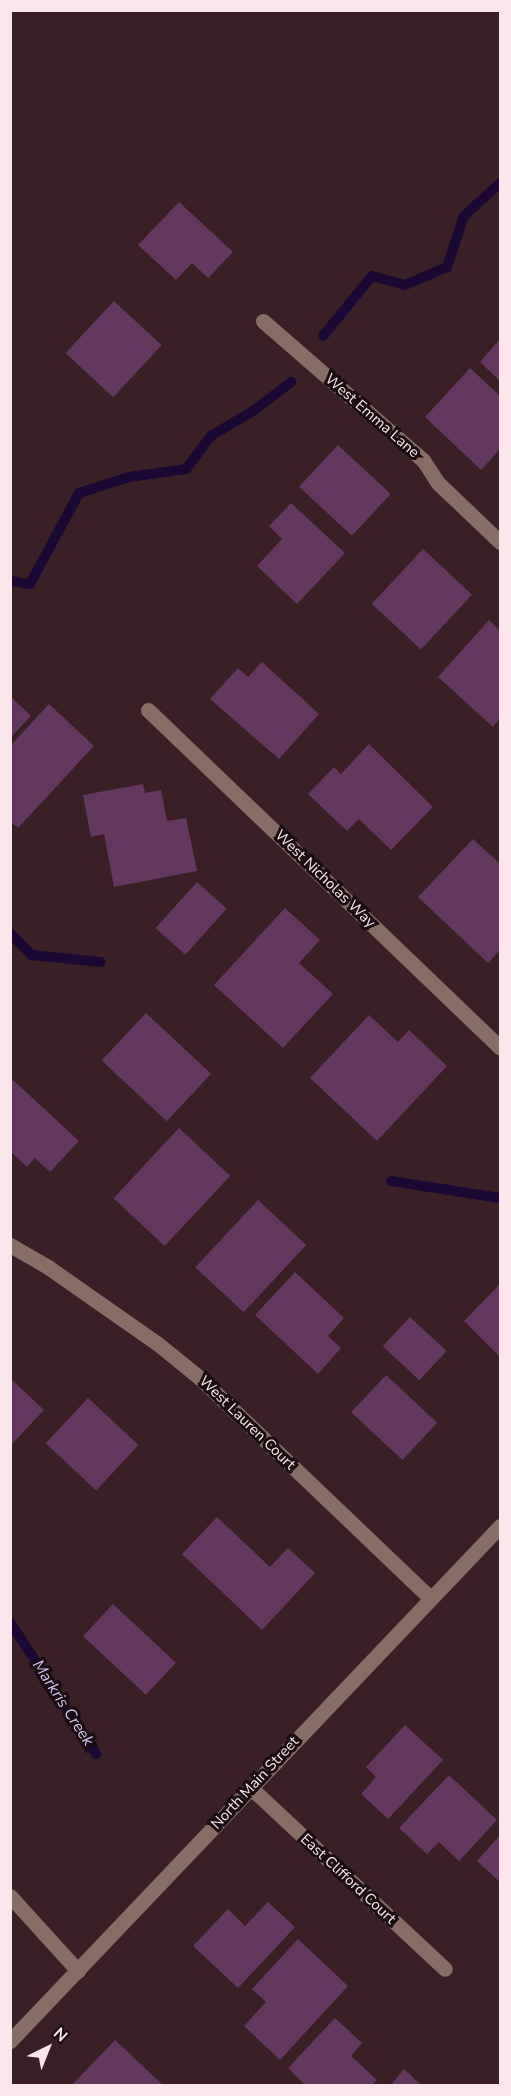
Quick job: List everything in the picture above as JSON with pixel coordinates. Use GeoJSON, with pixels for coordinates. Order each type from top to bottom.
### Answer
{"type":"FeatureCollection","features":[{"type":"Feature","properties":{"kind":"street","name":"West Emma Lane"},"geometry":{"type":"LineString","coordinates":[[263,321],[423,460],[438,483],[501,542]]}},
{"type":"Feature","properties":{"kind":"street","name":"West Nicholas Way"},"geometry":{"type":"LineString","coordinates":[[148,710],[501,1048]]}},
{"type":"Feature","properties":{"kind":"street","name":"West Lauren Court"},"geometry":{"type":"LineString","coordinates":[[10,1245],[48,1267],[158,1344],[201,1379],[430,1598]]}},
{"type":"Feature","properties":{"kind":"street","name":"North Main Street"},"geometry":{"type":"LineString","coordinates":[[10,2041],[501,1526]]}},
{"type":"Feature","properties":{"kind":"street","name":"East Clifford Court"},"geometry":{"type":"LineString","coordinates":[[251,1788],[445,1969]]}},
{"type":"Feature","properties":{"kind":"street"},"geometry":{"type":"LineString","coordinates":[[10,1896],[78,1971]]}},
{"type":"Feature","properties":{"kind":"building"},"geometry":{"type":"Polygon","coordinates":[[[179,202],[233,252],[208,278],[192,263],[176,280],[138,245],[179,202]]]}},
{"type":"Feature","properties":{"kind":"building"},"geometry":{"type":"Polygon","coordinates":[[[114,301],[162,345],[113,397],[66,353],[114,301]]]}},
{"type":"Feature","properties":{"kind":"building"},"geometry":{"type":"Polygon","coordinates":[[[500,339],[500,381],[480,362],[500,339]]]}},
{"type":"Feature","properties":{"kind":"building"},"geometry":{"type":"Polygon","coordinates":[[[470,368],[500,396],[500,449],[481,470],[425,417],[470,368]]]}},
{"type":"Feature","properties":{"kind":"building"},"geometry":{"type":"Polygon","coordinates":[[[338,445],[391,494],[352,536],[299,487],[338,445]]]}},
{"type":"Feature","properties":{"kind":"building"},"geometry":{"type":"Polygon","coordinates":[[[291,503],[345,553],[297,604],[257,566],[282,539],[269,526],[291,503]]]}},
{"type":"Feature","properties":{"kind":"building"},"geometry":{"type":"Polygon","coordinates":[[[423,549],[472,595],[421,650],[372,604],[423,549]]]}},
{"type":"Feature","properties":{"kind":"building"},"geometry":{"type":"Polygon","coordinates":[[[489,620],[500,631],[500,718],[493,727],[438,677],[489,620]]]}},
{"type":"Feature","properties":{"kind":"building"},"geometry":{"type":"Polygon","coordinates":[[[262,662],[319,714],[279,759],[210,699],[238,668],[248,677],[262,662]]]}},
{"type":"Feature","properties":{"kind":"building"},"geometry":{"type":"Polygon","coordinates":[[[10,696],[31,716],[10,738],[10,696]]]}},
{"type":"Feature","properties":{"kind":"building"},"geometry":{"type":"Polygon","coordinates":[[[49,704],[94,746],[18,828],[10,821],[10,746],[49,704]]]}},
{"type":"Feature","properties":{"kind":"building"},"geometry":{"type":"Polygon","coordinates":[[[369,744],[433,807],[391,850],[359,819],[347,831],[308,794],[334,767],[341,774],[369,744]]]}},
{"type":"Feature","properties":{"kind":"building"},"geometry":{"type":"Polygon","coordinates":[[[143,784],[145,793],[161,790],[167,821],[186,818],[197,871],[114,887],[104,834],[91,837],[83,795],[143,784]]]}},
{"type":"Feature","properties":{"kind":"building"},"geometry":{"type":"Polygon","coordinates":[[[473,839],[500,864],[500,950],[488,963],[418,897],[473,839]]]}},
{"type":"Feature","properties":{"kind":"building"},"geometry":{"type":"Polygon","coordinates":[[[197,882],[227,909],[185,955],[156,928],[197,882]]]}},
{"type":"Feature","properties":{"kind":"building"},"geometry":{"type":"Polygon","coordinates":[[[285,908],[320,940],[299,963],[333,994],[283,1048],[214,985],[285,908]]]}},
{"type":"Feature","properties":{"kind":"building"},"geometry":{"type":"Polygon","coordinates":[[[146,1013],[211,1074],[167,1121],[102,1061],[146,1013]]]}},
{"type":"Feature","properties":{"kind":"building"},"geometry":{"type":"Polygon","coordinates":[[[369,1015],[398,1042],[409,1030],[447,1066],[377,1141],[310,1078],[369,1015]]]}},
{"type":"Feature","properties":{"kind":"building"},"geometry":{"type":"Polygon","coordinates":[[[13,1080],[79,1141],[50,1172],[35,1158],[27,1167],[10,1151],[10,1082],[13,1080]]]}},
{"type":"Feature","properties":{"kind":"building"},"geometry":{"type":"Polygon","coordinates":[[[179,1128],[230,1176],[165,1246],[114,1198],[179,1128]]]}},
{"type":"Feature","properties":{"kind":"building"},"geometry":{"type":"Polygon","coordinates":[[[258,1200],[306,1245],[244,1312],[195,1267],[258,1200]]]}},
{"type":"Feature","properties":{"kind":"building"},"geometry":{"type":"Polygon","coordinates":[[[295,1272],[344,1318],[328,1336],[341,1348],[318,1374],[255,1315],[295,1272]]]}},
{"type":"Feature","properties":{"kind":"building"},"geometry":{"type":"Polygon","coordinates":[[[500,1284],[500,1357],[464,1321],[500,1284]]]}},
{"type":"Feature","properties":{"kind":"building"},"geometry":{"type":"Polygon","coordinates":[[[410,1317],[447,1351],[419,1380],[383,1346],[410,1317]]]}},
{"type":"Feature","properties":{"kind":"building"},"geometry":{"type":"Polygon","coordinates":[[[386,1375],[437,1423],[402,1460],[351,1412],[386,1375]]]}},
{"type":"Feature","properties":{"kind":"building"},"geometry":{"type":"Polygon","coordinates":[[[10,1378],[44,1410],[10,1446],[10,1378]]]}},
{"type":"Feature","properties":{"kind":"building"},"geometry":{"type":"Polygon","coordinates":[[[88,1398],[138,1445],[96,1490],[46,1443],[88,1398]]]}},
{"type":"Feature","properties":{"kind":"building"},"geometry":{"type":"Polygon","coordinates":[[[217,1517],[270,1567],[288,1548],[315,1573],[262,1630],[182,1554],[217,1517]]]}},
{"type":"Feature","properties":{"kind":"building"},"geometry":{"type":"Polygon","coordinates":[[[113,1604],[176,1663],[146,1695],[83,1636],[113,1604]]]}},
{"type":"Feature","properties":{"kind":"building"},"geometry":{"type":"Polygon","coordinates":[[[405,1725],[443,1760],[388,1819],[361,1794],[376,1777],[366,1767],[405,1725]]]}},
{"type":"Feature","properties":{"kind":"building"},"geometry":{"type":"Polygon","coordinates":[[[449,1775],[497,1820],[459,1861],[439,1842],[427,1854],[399,1828],[449,1775]]]}},
{"type":"Feature","properties":{"kind":"building"},"geometry":{"type":"Polygon","coordinates":[[[500,1835],[500,1882],[477,1861],[500,1835]]]}},
{"type":"Feature","properties":{"kind":"building"},"geometry":{"type":"Polygon","coordinates":[[[268,1902],[295,1927],[238,1988],[193,1946],[228,1909],[245,1926],[268,1902]]]}},
{"type":"Feature","properties":{"kind":"building"},"geometry":{"type":"Polygon","coordinates":[[[298,1939],[348,1986],[280,2060],[244,2026],[266,2002],[252,1989],[298,1939]]]}},
{"type":"Feature","properties":{"kind":"building"},"geometry":{"type":"Polygon","coordinates":[[[335,2018],[362,2043],[351,2056],[377,2080],[371,2086],[306,2086],[288,2068],[335,2018]]]}},
{"type":"Feature","properties":{"kind":"building"},"geometry":{"type":"Polygon","coordinates":[[[115,2040],[164,2086],[71,2086],[115,2040]]]}},
{"type":"Feature","properties":{"kind":"building"},"geometry":{"type":"Polygon","coordinates":[[[404,2069],[422,2086],[390,2086],[404,2069]]]}},
{"type":"Feature","properties":{"kind":"waterway"},"geometry":{"type":"LineString","coordinates":[[323,336],[372,276],[405,285],[447,267],[464,216],[500,183]]}},
{"type":"Feature","properties":{"kind":"waterway"},"geometry":{"type":"LineString","coordinates":[[10,581],[30,584],[79,493],[129,477],[186,469],[211,436],[253,411],[291,382]]}},
{"type":"Feature","properties":{"kind":"waterway"},"geometry":{"type":"LineString","coordinates":[[10,933],[32,955],[101,962]]}},
{"type":"Feature","properties":{"kind":"waterway"},"geometry":{"type":"LineString","coordinates":[[391,1181],[500,1198]]}},
{"type":"Feature","properties":{"kind":"waterway","name":"Markris Creek"},"geometry":{"type":"LineString","coordinates":[[10,1622],[96,1754]]}}]}
